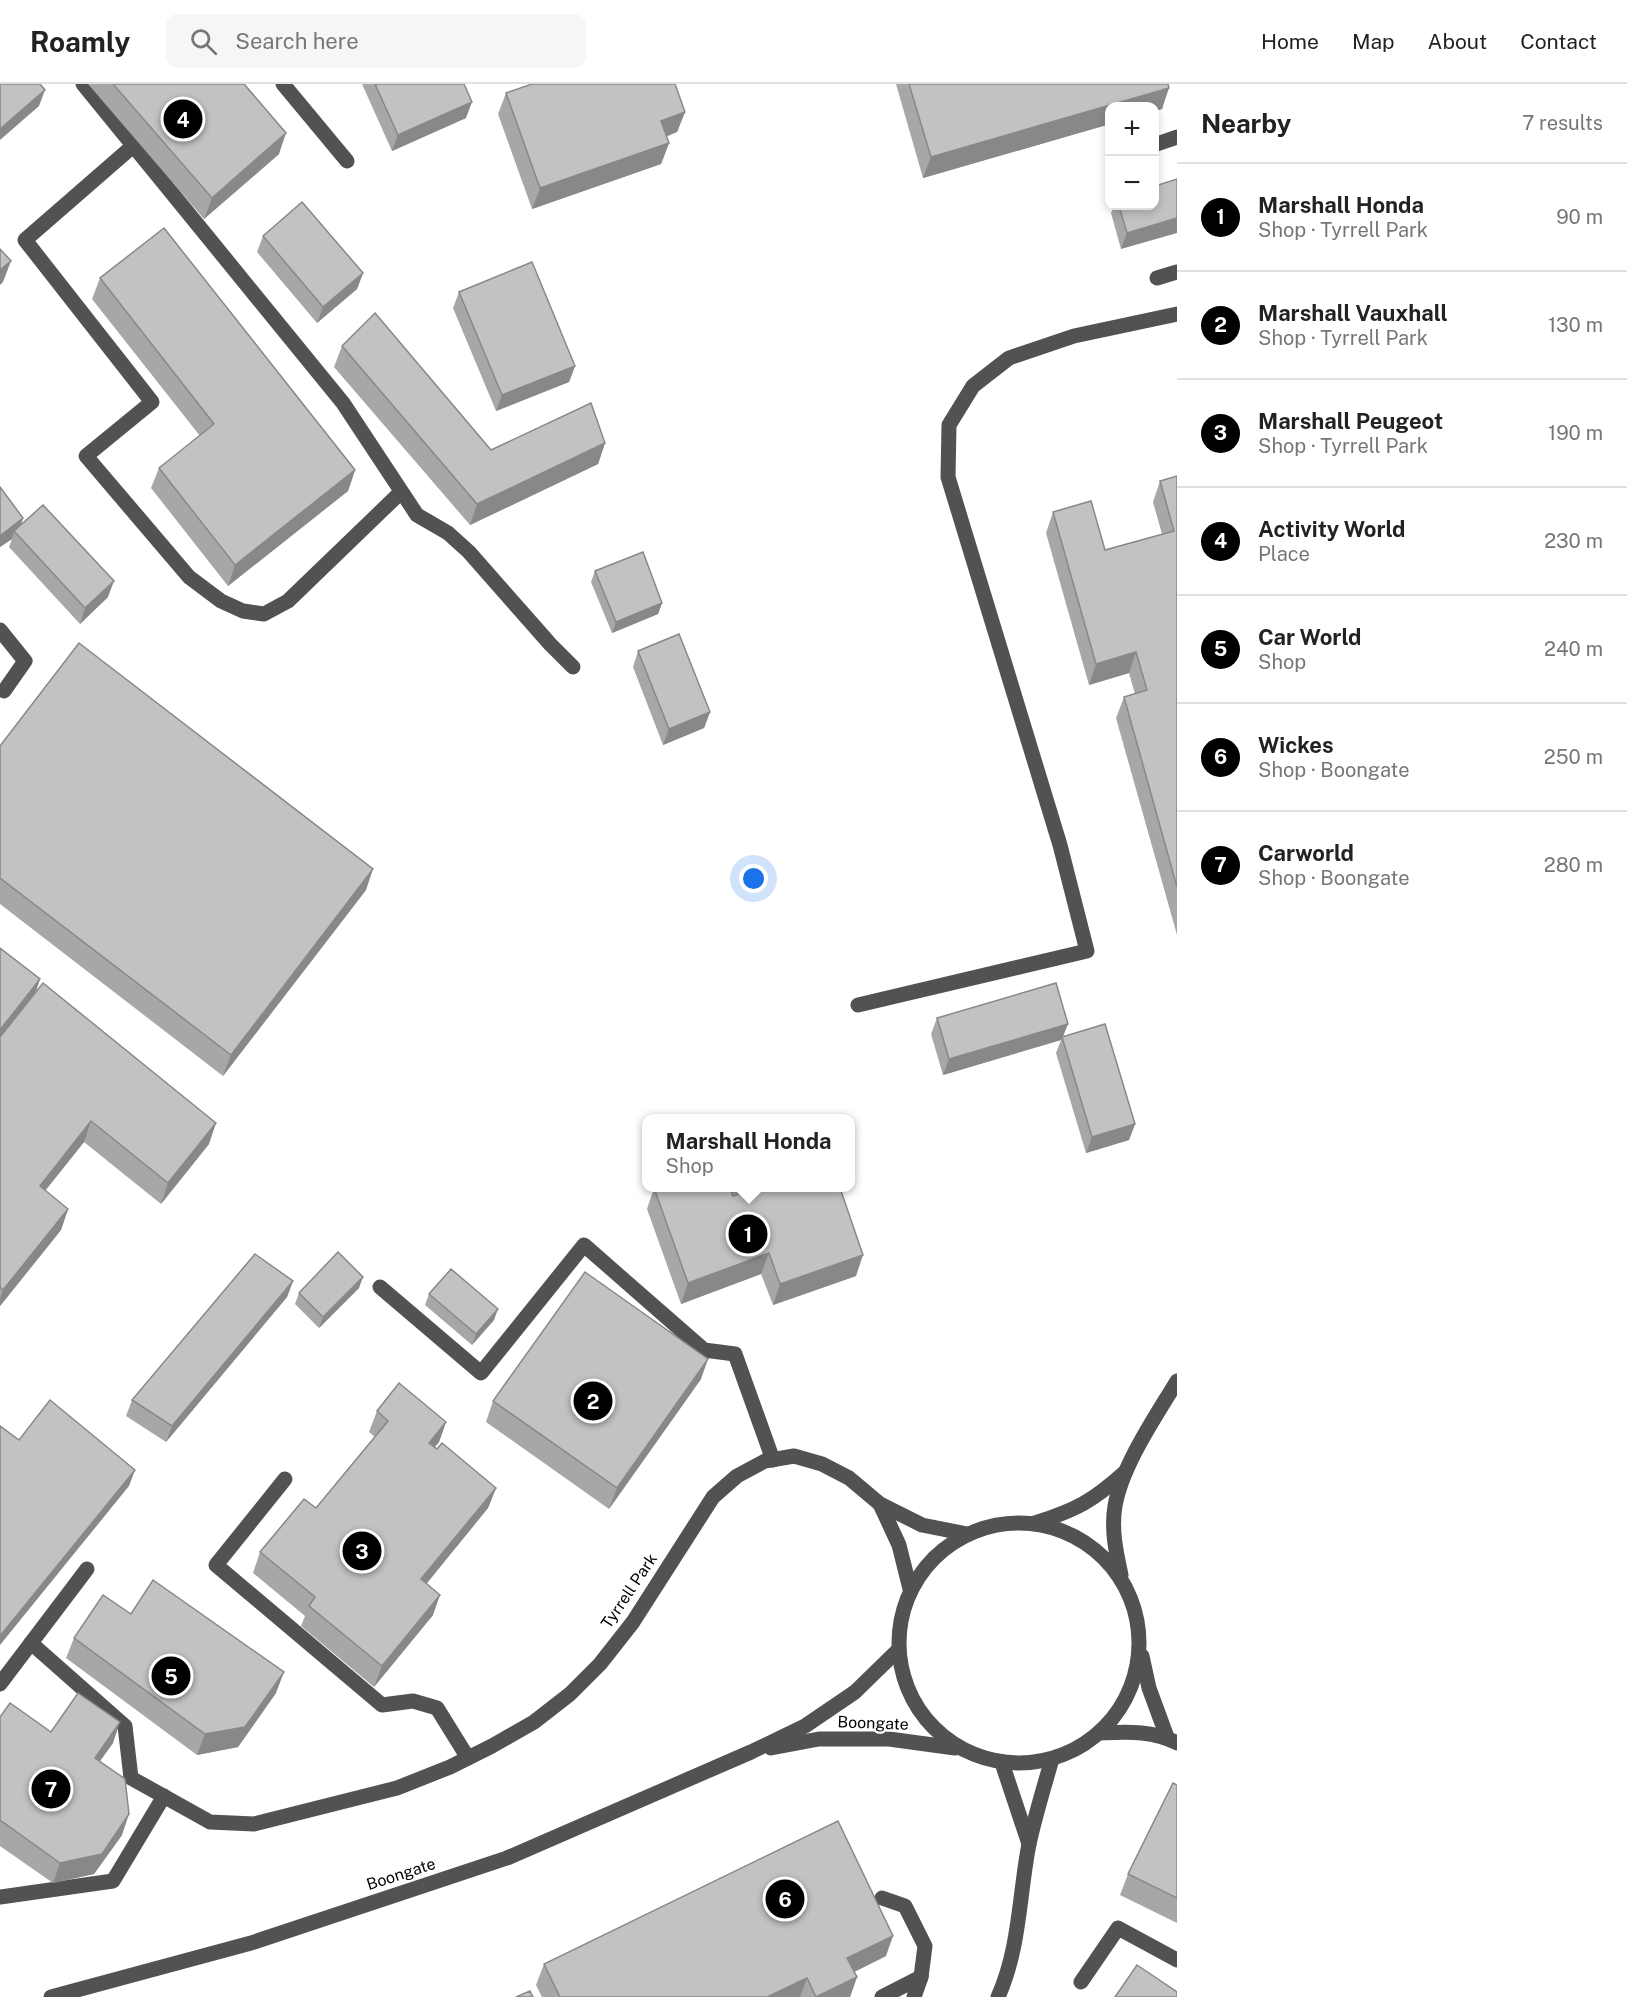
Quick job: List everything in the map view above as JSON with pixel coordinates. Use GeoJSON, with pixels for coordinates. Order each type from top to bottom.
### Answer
{"type":"FeatureCollection","features":[{"type":"Feature","properties":{"kind":"street"},"geometry":{"type":"LineString","coordinates":[[84,84],[343,403],[417,515],[448,533],[470,552],[573,667]]}},
{"type":"Feature","properties":{"kind":"street"},"geometry":{"type":"LineString","coordinates":[[284,84],[347,161]]}},
{"type":"Feature","properties":{"kind":"street"},"geometry":{"type":"LineString","coordinates":[[1159,144],[1177,137]]}},
{"type":"Feature","properties":{"kind":"street"},"geometry":{"type":"LineString","coordinates":[[133,146],[24,240],[152,402],[86,456],[189,577],[221,601],[243,611],[264,614],[288,601],[401,492]]}},
{"type":"Feature","properties":{"kind":"street"},"geometry":{"type":"LineString","coordinates":[[1157,278],[1177,272]]}},
{"type":"Feature","properties":{"kind":"street"},"geometry":{"type":"LineString","coordinates":[[858,1005],[1087,951],[1060,845],[948,477],[949,425],[973,386],[1009,358],[1074,336],[1177,314]]}},
{"type":"Feature","properties":{"kind":"street"},"geometry":{"type":"LineString","coordinates":[[0,630],[25,661],[4,691]]}},
{"type":"Feature","properties":{"kind":"street"},"geometry":{"type":"LineString","coordinates":[[380,1287],[481,1373],[584,1245],[704,1350],[735,1354],[773,1460]]}},
{"type":"Feature","properties":{"kind":"street"},"geometry":{"type":"LineString","coordinates":[[1121,1578],[1114,1542],[1115,1506],[1126,1471],[1177,1381]]}},
{"type":"Feature","properties":{"kind":"street","name":"Tyrrell Park"},"geometry":{"type":"LineString","coordinates":[[31,1643],[125,1726],[131,1778],[210,1822],[254,1824],[397,1788],[468,1758],[534,1722],[570,1694],[600,1664],[633,1622],[713,1497],[737,1476],[765,1461],[794,1456],[822,1464],[849,1478],[880,1504]]}},
{"type":"Feature","properties":{"kind":"street"},"geometry":{"type":"LineString","coordinates":[[1035,1523],[1069,1512],[1100,1494],[1126,1471]]}},
{"type":"Feature","properties":{"kind":"street"},"geometry":{"type":"LineString","coordinates":[[285,1479],[216,1565],[382,1705],[413,1701],[437,1708],[468,1758]]}},
{"type":"Feature","properties":{"kind":"street"},"geometry":{"type":"LineString","coordinates":[[880,1504],[922,1525],[967,1534]]}},
{"type":"Feature","properties":{"kind":"street"},"geometry":{"type":"LineString","coordinates":[[880,1504],[899,1545],[910,1589]]}},
{"type":"Feature","properties":{"kind":"street"},"geometry":{"type":"LineString","coordinates":[[1140,1647],[1134,1679],[1121,1708],[1100,1733],[1077,1749],[1052,1759],[1027,1764],[1002,1763],[980,1758],[958,1748],[934,1730],[916,1707],[903,1679],[898,1650],[900,1619],[910,1589],[934,1557],[967,1534],[1000,1523],[1035,1523],[1069,1532],[1098,1551],[1121,1578],[1132,1600],[1149,1688],[1172,1740]]}},
{"type":"Feature","properties":{"kind":"street"},"geometry":{"type":"LineString","coordinates":[[0,1684],[87,1569]]}},
{"type":"Feature","properties":{"kind":"street","name":"Boongate"},"geometry":{"type":"LineString","coordinates":[[51,1997],[251,1943],[507,1857],[751,1752],[805,1726],[855,1692],[898,1650]]}},
{"type":"Feature","properties":{"kind":"street"},"geometry":{"type":"LineString","coordinates":[[1100,1733],[1142,1732],[1172,1740]]}},
{"type":"Feature","properties":{"kind":"street","name":"Boongate"},"geometry":{"type":"LineString","coordinates":[[751,1752],[819,1739],[889,1739],[958,1748]]}},
{"type":"Feature","properties":{"kind":"street"},"geometry":{"type":"LineString","coordinates":[[998,1997],[1004,1983],[1019,1925],[1029,1844],[1052,1759]]}},
{"type":"Feature","properties":{"kind":"street"},"geometry":{"type":"LineString","coordinates":[[1002,1763],[1029,1844]]}},
{"type":"Feature","properties":{"kind":"street"},"geometry":{"type":"LineString","coordinates":[[0,1898],[113,1881],[164,1796]]}},
{"type":"Feature","properties":{"kind":"street"},"geometry":{"type":"LineString","coordinates":[[882,1898],[905,1906],[925,1946],[921,1977],[914,1997]]}},
{"type":"Feature","properties":{"kind":"street"},"geometry":{"type":"LineString","coordinates":[[1081,1982],[1118,1928],[1177,1960]]}},
{"type":"Feature","properties":{"kind":"street"},"geometry":{"type":"LineString","coordinates":[[882,1997],[921,1977]]}},
{"type":"Feature","properties":{"kind":"building"},"geometry":{"type":"Polygon","coordinates":[[[0,84],[40,84],[45,90],[0,129],[0,84]]]}},
{"type":"Feature","properties":{"kind":"building"},"geometry":{"type":"Polygon","coordinates":[[[113,84],[244,84],[286,133],[212,198],[113,84]]]}},
{"type":"Feature","properties":{"kind":"building"},"geometry":{"type":"Polygon","coordinates":[[[375,84],[464,84],[472,102],[398,135],[375,84]]]}},
{"type":"Feature","properties":{"kind":"building"},"geometry":{"type":"Polygon","coordinates":[[[532,84],[675,84],[685,112],[661,121],[669,143],[540,188],[506,93],[532,84]]]}},
{"type":"Feature","properties":{"kind":"building"},"geometry":{"type":"Polygon","coordinates":[[[909,84],[1168,84],[1169,88],[1121,102],[1105,102],[1105,107],[931,157],[909,84]]]}},
{"type":"Feature","properties":{"kind":"building"},"geometry":{"type":"Polygon","coordinates":[[[1177,179],[1177,218],[1127,233],[1120,210],[1159,210],[1159,185],[1177,179]]]}},
{"type":"Feature","properties":{"kind":"building"},"geometry":{"type":"Polygon","coordinates":[[[302,202],[363,273],[323,307],[263,236],[302,202]]]}},
{"type":"Feature","properties":{"kind":"building"},"geometry":{"type":"Polygon","coordinates":[[[164,228],[355,470],[235,565],[159,468],[214,424],[100,278],[164,228]]]}},
{"type":"Feature","properties":{"kind":"building"},"geometry":{"type":"Polygon","coordinates":[[[0,249],[11,261],[0,270],[0,249]]]}},
{"type":"Feature","properties":{"kind":"building"},"geometry":{"type":"Polygon","coordinates":[[[532,262],[575,366],[502,395],[459,292],[532,262]]]}},
{"type":"Feature","properties":{"kind":"building"},"geometry":{"type":"Polygon","coordinates":[[[375,313],[491,450],[591,403],[605,443],[477,504],[342,346],[375,313]]]}},
{"type":"Feature","properties":{"kind":"building"},"geometry":{"type":"Polygon","coordinates":[[[1177,476],[1177,887],[1124,697],[1147,690],[1136,652],[1096,664],[1053,512],[1091,501],[1105,550],[1174,531],[1160,481],[1177,476]]]}},
{"type":"Feature","properties":{"kind":"building"},"geometry":{"type":"Polygon","coordinates":[[[0,487],[23,518],[0,536],[0,487]]]}},
{"type":"Feature","properties":{"kind":"building"},"geometry":{"type":"Polygon","coordinates":[[[43,505],[114,581],[85,608],[14,531],[43,505]]]}},
{"type":"Feature","properties":{"kind":"building"},"geometry":{"type":"Polygon","coordinates":[[[643,552],[662,603],[616,622],[595,571],[643,552]]]}},
{"type":"Feature","properties":{"kind":"building"},"geometry":{"type":"Polygon","coordinates":[[[679,634],[710,712],[669,729],[638,651],[679,634]]]}},
{"type":"Feature","properties":{"kind":"building"},"geometry":{"type":"Polygon","coordinates":[[[79,643],[373,869],[231,1055],[0,878],[0,746],[79,643]]]}},
{"type":"Feature","properties":{"kind":"building"},"geometry":{"type":"Polygon","coordinates":[[[0,948],[40,979],[0,1030],[0,948]]]}},
{"type":"Feature","properties":{"kind":"building"},"geometry":{"type":"Polygon","coordinates":[[[43,983],[216,1123],[168,1183],[91,1121],[40,1186],[68,1209],[3,1290],[0,1287],[0,1037],[43,983]]]}},
{"type":"Feature","properties":{"kind":"building"},"geometry":{"type":"Polygon","coordinates":[[[1056,983],[1068,1024],[949,1059],[937,1018],[1056,983]]]}},
{"type":"Feature","properties":{"kind":"building"},"geometry":{"type":"Polygon","coordinates":[[[1105,1024],[1135,1124],[1092,1137],[1062,1037],[1105,1024]]]}},
{"type":"Feature","properties":{"kind":"building"},"geometry":{"type":"Polygon","coordinates":[[[655,1192],[732,1192],[733,1196],[744,1192],[748,1194],[747,1192],[841,1192],[863,1255],[780,1284],[769,1253],[688,1283],[655,1192]]]}},
{"type":"Feature","properties":{"kind":"building"},"geometry":{"type":"Polygon","coordinates":[[[338,1252],[363,1277],[323,1317],[299,1293],[338,1252]]]}},
{"type":"Feature","properties":{"kind":"building"},"geometry":{"type":"Polygon","coordinates":[[[255,1254],[293,1281],[172,1426],[132,1400],[255,1254]]]}},
{"type":"Feature","properties":{"kind":"building"},"geometry":{"type":"Polygon","coordinates":[[[451,1269],[498,1309],[476,1334],[429,1294],[451,1269]]]}},
{"type":"Feature","properties":{"kind":"building"},"geometry":{"type":"Polygon","coordinates":[[[585,1272],[708,1359],[617,1488],[493,1401],[585,1272]]]}},
{"type":"Feature","properties":{"kind":"building"},"geometry":{"type":"Polygon","coordinates":[[[399,1383],[446,1422],[429,1443],[437,1449],[442,1443],[496,1488],[421,1579],[440,1595],[382,1666],[309,1606],[315,1597],[260,1552],[304,1499],[316,1508],[388,1421],[377,1411],[399,1383]]]}},
{"type":"Feature","properties":{"kind":"building"},"geometry":{"type":"Polygon","coordinates":[[[50,1400],[135,1470],[0,1636],[0,1426],[19,1440],[50,1400]]]}},
{"type":"Feature","properties":{"kind":"building"},"geometry":{"type":"Polygon","coordinates":[[[153,1580],[284,1672],[245,1727],[205,1734],[74,1638],[103,1595],[131,1614],[153,1580]]]}},
{"type":"Feature","properties":{"kind":"building"},"geometry":{"type":"Polygon","coordinates":[[[78,1693],[120,1722],[95,1758],[125,1779],[129,1814],[102,1854],[60,1863],[0,1820],[0,1717],[10,1703],[51,1732],[78,1693]]]}},
{"type":"Feature","properties":{"kind":"building"},"geometry":{"type":"Polygon","coordinates":[[[1173,1783],[1177,1785],[1177,1898],[1128,1874],[1173,1783]]]}},
{"type":"Feature","properties":{"kind":"building"},"geometry":{"type":"Polygon","coordinates":[[[838,1821],[893,1936],[847,1958],[857,1977],[816,1997],[807,1978],[767,1997],[560,1997],[544,1964],[838,1821]]]}},
{"type":"Feature","properties":{"kind":"building"},"geometry":{"type":"Polygon","coordinates":[[[1137,1965],[1177,1992],[1177,1997],[1115,1997],[1137,1965]]]}},
{"type":"Feature","properties":{"kind":"building"},"geometry":{"type":"Polygon","coordinates":[[[530,1991],[533,1997],[516,1997],[530,1991]]]}},
{"type":"Feature","properties":{"kind":"place","name":"Activity World"},"geometry":{"type":"Point","coordinates":[183,119]}},
{"type":"Feature","properties":{"kind":"place","name":"Marshall Honda"},"geometry":{"type":"Point","coordinates":[748,1234]}},
{"type":"Feature","properties":{"kind":"place","name":"Marshall Vauxhall"},"geometry":{"type":"Point","coordinates":[593,1401]}},
{"type":"Feature","properties":{"kind":"place","name":"Marshall Peugeot"},"geometry":{"type":"Point","coordinates":[362,1551]}},
{"type":"Feature","properties":{"kind":"place","name":"Car World"},"geometry":{"type":"Point","coordinates":[171,1676]}},
{"type":"Feature","properties":{"kind":"place","name":"Carworld"},"geometry":{"type":"Point","coordinates":[51,1789]}},
{"type":"Feature","properties":{"kind":"place","name":"Wickes"},"geometry":{"type":"Point","coordinates":[785,1899]}}]}
